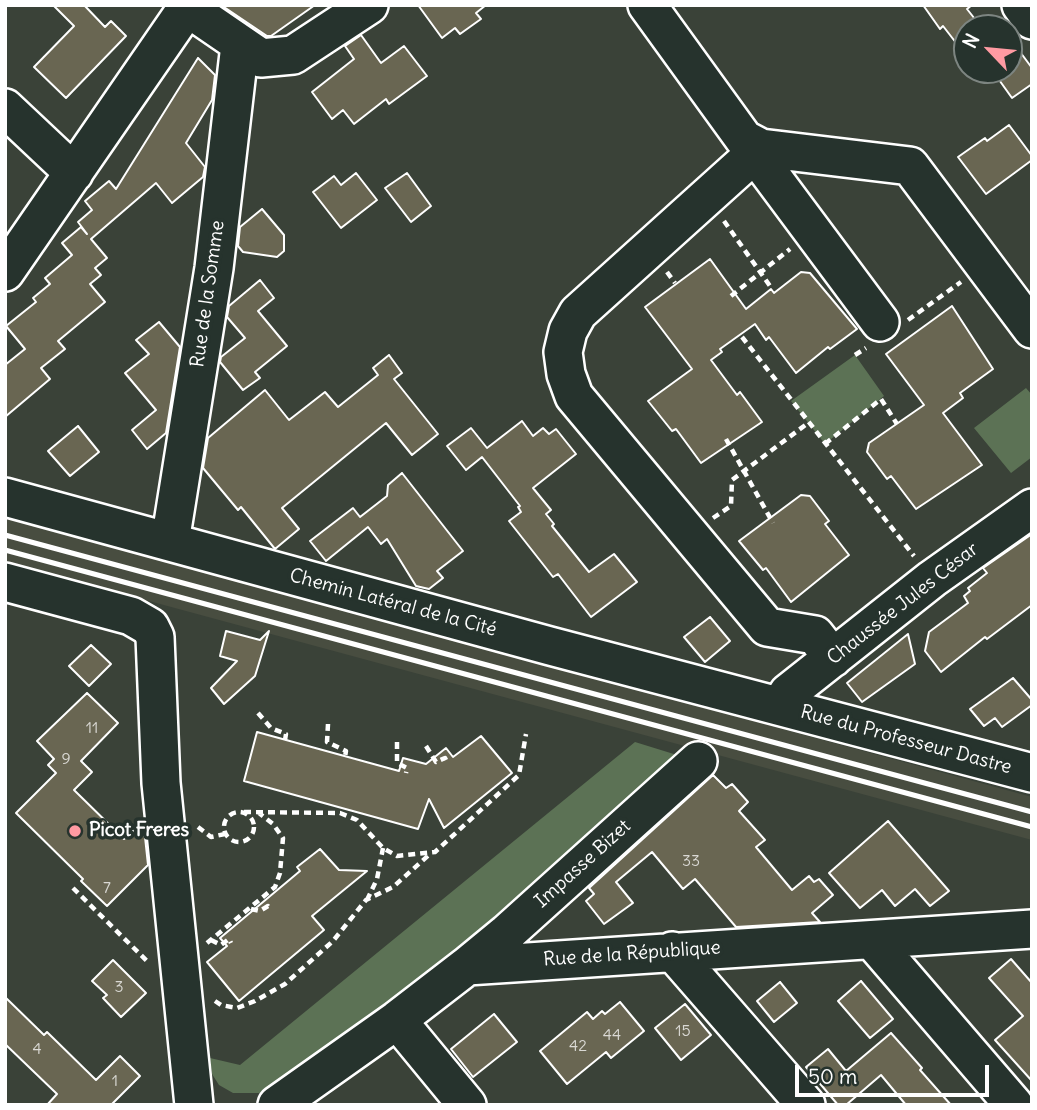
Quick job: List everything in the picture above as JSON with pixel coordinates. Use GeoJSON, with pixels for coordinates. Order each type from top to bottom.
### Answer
{"type":"FeatureCollection","features":[{"type":"Feature","properties":{"kind":"street"},"geometry":{"type":"LineString","coordinates":[[6,269],[189,7],[261,58],[293,55],[369,5]]}},
{"type":"Feature","properties":{"kind":"street"},"geometry":{"type":"LineString","coordinates":[[647,5],[744,139],[758,151],[812,231],[885,330]]}},
{"type":"Feature","properties":{"kind":"street"},"geometry":{"type":"LineString","coordinates":[[1021,5],[1032,20]]}},
{"type":"Feature","properties":{"kind":"street","name":"Rue de la Somme"},"geometry":{"type":"LineString","coordinates":[[170,542],[214,268],[240,45]]}},
{"type":"Feature","properties":{"kind":"street"},"geometry":{"type":"LineString","coordinates":[[5,108],[74,173]]}},
{"type":"Feature","properties":{"kind":"street"},"geometry":{"type":"LineString","coordinates":[[833,658],[815,635],[767,626],[574,396],[566,374],[563,352],[568,331],[578,313],[758,151],[910,166],[1032,329]]}},
{"type":"Feature","properties":{"kind":"street","name":"Chemin Latéral de la Cité"},"geometry":{"type":"LineString","coordinates":[[5,497],[781,706]]}},
{"type":"Feature","properties":{"kind":"street","name":"Chaussée Jules César"},"geometry":{"type":"LineString","coordinates":[[781,706],[788,693],[932,579],[1032,508]]}},
{"type":"Feature","properties":{"kind":"street"},"geometry":{"type":"LineString","coordinates":[[5,582],[139,619],[150,627],[155,637],[161,783],[194,1105]]}},
{"type":"Feature","properties":{"kind":"street","name":"Rue du Professeur Dastre"},"geometry":{"type":"LineString","coordinates":[[781,706],[1032,773]]}},
{"type":"Feature","properties":{"kind":"street","name":"Impasse Bizet"},"geometry":{"type":"LineString","coordinates":[[467,966],[698,761]]}},
{"type":"Feature","properties":{"kind":"street","name":"Rue de la République"},"geometry":{"type":"LineString","coordinates":[[467,966],[1032,929]]}},
{"type":"Feature","properties":{"kind":"street"},"geometry":{"type":"LineString","coordinates":[[872,940],[1014,1105]]}},
{"type":"Feature","properties":{"kind":"street"},"geometry":{"type":"LineString","coordinates":[[672,951],[806,1105]]}},
{"type":"Feature","properties":{"kind":"street"},"geometry":{"type":"LineString","coordinates":[[277,1105],[397,1020],[467,966]]}},
{"type":"Feature","properties":{"kind":"street"},"geometry":{"type":"LineString","coordinates":[[397,1020],[467,1105]]}},
{"type":"Feature","properties":{"kind":"path"},"geometry":{"type":"LineString","coordinates":[[707,197],[769,286]]}},
{"type":"Feature","properties":{"kind":"path"},"geometry":{"type":"LineString","coordinates":[[731,296],[812,231]]}},
{"type":"Feature","properties":{"kind":"path"},"geometry":{"type":"LineString","coordinates":[[855,355],[885,330],[984,265]]}},
{"type":"Feature","properties":{"kind":"path"},"geometry":{"type":"LineString","coordinates":[[742,337],[932,579]]}},
{"type":"Feature","properties":{"kind":"path"},"geometry":{"type":"LineString","coordinates":[[825,444],[881,399],[897,424]]}},
{"type":"Feature","properties":{"kind":"path"},"geometry":{"type":"LineString","coordinates":[[690,534],[731,506],[732,480],[808,423]]}},
{"type":"Feature","properties":{"kind":"path"},"geometry":{"type":"LineString","coordinates":[[726,439],[773,523]]}},
{"type":"Feature","properties":{"kind":"path"},"geometry":{"type":"LineString","coordinates":[[258,713],[271,728],[286,734],[285,740]]}},
{"type":"Feature","properties":{"kind":"path"},"geometry":{"type":"LineString","coordinates":[[328,724],[327,742],[346,751],[345,757]]}},
{"type":"Feature","properties":{"kind":"path"},"geometry":{"type":"LineString","coordinates":[[366,900],[393,887],[431,853],[443,847],[519,775],[526,734]]}},
{"type":"Feature","properties":{"kind":"path"},"geometry":{"type":"LineString","coordinates":[[397,742],[397,763],[407,768],[406,773]]}},
{"type":"Feature","properties":{"kind":"path"},"geometry":{"type":"LineString","coordinates":[[426,746],[436,762],[445,758],[447,762]]}},
{"type":"Feature","properties":{"kind":"path"},"geometry":{"type":"LineString","coordinates":[[225,834],[226,819],[234,813],[340,813],[357,820],[383,848],[397,856],[431,853]]}},
{"type":"Feature","properties":{"kind":"path"},"geometry":{"type":"LineString","coordinates":[[196,825],[211,837],[225,834],[237,842],[250,837],[254,823],[244,813]]}},
{"type":"Feature","properties":{"kind":"path"},"geometry":{"type":"LineString","coordinates":[[198,950],[275,887],[283,838],[273,824],[259,813]]}},
{"type":"Feature","properties":{"kind":"path"},"geometry":{"type":"LineString","coordinates":[[209,997],[222,1005],[237,1008],[255,1002],[285,984],[333,941],[366,900],[377,879],[383,848]]}},
{"type":"Feature","properties":{"kind":"path"},"geometry":{"type":"LineString","coordinates":[[73,888],[156,970]]}},
{"type":"Feature","properties":{"kind":"path"},"geometry":{"type":"LineString","coordinates":[[249,909],[260,911],[268,906],[271,910]]}},
{"type":"Feature","properties":{"kind":"path"},"geometry":{"type":"LineString","coordinates":[[211,940],[221,945],[229,939],[231,943]]}},
{"type":"Feature","properties":{"kind":"shaded area"},"geometry":{"type":"Polygon","coordinates":[[[5,517],[1032,797],[1032,840],[5,562],[5,517]]]}},
{"type":"Feature","properties":{"kind":"green space"},"geometry":{"type":"Polygon","coordinates":[[[855,355],[884,396],[825,444],[791,401],[855,355]]]}},
{"type":"Feature","properties":{"kind":"green space"},"geometry":{"type":"Polygon","coordinates":[[[1026,388],[1032,395],[1032,457],[1011,473],[974,428],[1026,388]]]}},
{"type":"Feature","properties":{"kind":"green space"},"geometry":{"type":"Polygon","coordinates":[[[635,742],[677,755],[467,944],[263,1093],[233,1093],[219,1085],[212,1074],[210,1058],[240,1065],[635,742]]]}},
{"type":"Feature","properties":{"kind":"building"},"geometry":{"type":"Polygon","coordinates":[[[53,5],[84,5],[105,27],[111,21],[126,36],[66,98],[34,67],[74,26],[53,5]]]}},
{"type":"Feature","properties":{"kind":"building"},"geometry":{"type":"Polygon","coordinates":[[[221,5],[315,5],[271,36],[267,36],[221,5]]]}},
{"type":"Feature","properties":{"kind":"building"},"geometry":{"type":"Polygon","coordinates":[[[418,5],[486,5],[476,13],[481,19],[460,34],[455,28],[442,38],[418,5]]]}},
{"type":"Feature","properties":{"kind":"building"},"geometry":{"type":"Polygon","coordinates":[[[923,5],[972,5],[967,9],[971,14],[953,14],[953,39],[943,26],[940,29],[923,5]]]}},
{"type":"Feature","properties":{"kind":"building"},"geometry":{"type":"Polygon","coordinates":[[[361,35],[381,63],[404,46],[427,76],[389,104],[386,99],[354,124],[343,110],[332,119],[312,92],[354,59],[345,46],[361,35]]]}},
{"type":"Feature","properties":{"kind":"building"},"geometry":{"type":"Polygon","coordinates":[[[1023,56],[1032,68],[1032,84],[1012,98],[1002,84],[1023,84],[1023,56]]]}},
{"type":"Feature","properties":{"kind":"building"},"geometry":{"type":"Polygon","coordinates":[[[198,58],[215,75],[212,100],[186,143],[205,167],[203,177],[172,203],[156,183],[91,239],[107,258],[95,268],[101,275],[90,284],[105,302],[58,341],[65,349],[41,368],[50,379],[5,417],[5,365],[25,349],[6,326],[36,302],[33,298],[50,284],[45,278],[72,255],[62,243],[81,227],[87,234],[78,222],[92,210],[85,201],[109,181],[116,189],[198,58]]]}},
{"type":"Feature","properties":{"kind":"building"},"geometry":{"type":"Polygon","coordinates":[[[1009,125],[1032,156],[1032,160],[986,194],[958,157],[1009,125]]]}},
{"type":"Feature","properties":{"kind":"building"},"geometry":{"type":"Polygon","coordinates":[[[356,173],[377,200],[341,228],[313,192],[334,176],[341,185],[356,173]]]}},
{"type":"Feature","properties":{"kind":"building"},"geometry":{"type":"Polygon","coordinates":[[[407,173],[431,206],[411,222],[385,188],[407,173]]]}},
{"type":"Feature","properties":{"kind":"building"},"geometry":{"type":"Polygon","coordinates":[[[262,209],[284,235],[284,251],[277,257],[243,252],[238,246],[240,227],[262,209]]]}},
{"type":"Feature","properties":{"kind":"building"},"geometry":{"type":"Polygon","coordinates":[[[710,259],[746,309],[771,289],[774,293],[801,272],[810,273],[857,329],[830,349],[828,347],[796,373],[769,337],[766,340],[755,324],[720,349],[722,352],[711,360],[737,395],[740,392],[762,422],[701,463],[676,429],[672,431],[648,401],[692,369],[645,307],[710,259]]]}},
{"type":"Feature","properties":{"kind":"building"},"geometry":{"type":"Polygon","coordinates":[[[260,280],[274,298],[258,311],[287,346],[255,372],[260,378],[243,390],[220,362],[221,357],[245,338],[227,317],[229,306],[260,280]]]}},
{"type":"Feature","properties":{"kind":"building"},"geometry":{"type":"Polygon","coordinates":[[[952,306],[993,369],[960,393],[963,398],[943,413],[982,465],[916,509],[891,476],[887,479],[867,452],[869,443],[924,405],[886,354],[952,306]]]}},
{"type":"Feature","properties":{"kind":"building"},"geometry":{"type":"Polygon","coordinates":[[[159,322],[180,347],[166,433],[147,449],[132,430],[156,410],[125,373],[149,354],[136,340],[159,322]]]}},
{"type":"Feature","properties":{"kind":"building"},"geometry":{"type":"Polygon","coordinates":[[[389,355],[402,373],[394,379],[438,434],[412,455],[386,423],[282,508],[299,529],[275,549],[241,507],[238,510],[203,468],[208,438],[265,390],[289,420],[325,392],[338,407],[378,375],[373,368],[389,355]]]}},
{"type":"Feature","properties":{"kind":"building"},"geometry":{"type":"Polygon","coordinates":[[[522,421],[533,436],[543,428],[549,434],[556,429],[576,454],[533,488],[551,510],[546,514],[554,524],[552,526],[589,572],[614,554],[637,582],[591,617],[558,574],[553,577],[509,521],[521,512],[518,507],[520,506],[482,457],[466,470],[447,446],[471,428],[487,448],[522,421]]]}},
{"type":"Feature","properties":{"kind":"building"},"geometry":{"type":"Polygon","coordinates":[[[78,426],[99,452],[70,476],[48,451],[78,426]]]}},
{"type":"Feature","properties":{"kind":"building"},"geometry":{"type":"Polygon","coordinates":[[[402,473],[463,551],[437,571],[443,578],[429,589],[416,586],[387,539],[381,544],[368,527],[326,561],[310,541],[353,508],[360,517],[387,496],[388,485],[402,473]]]}},
{"type":"Feature","properties":{"kind":"building"},"geometry":{"type":"Polygon","coordinates":[[[801,495],[810,496],[829,521],[825,524],[849,555],[791,602],[766,568],[763,570],[739,541],[801,495]]]}},
{"type":"Feature","properties":{"kind":"building"},"geometry":{"type":"Polygon","coordinates":[[[1032,534],[1032,605],[941,672],[925,651],[929,632],[968,603],[964,596],[970,591],[968,588],[987,573],[983,568],[1032,534]]]}},
{"type":"Feature","properties":{"kind":"building"},"geometry":{"type":"Polygon","coordinates":[[[710,617],[730,641],[705,662],[684,637],[710,617]]]}},
{"type":"Feature","properties":{"kind":"building"},"geometry":{"type":"Polygon","coordinates":[[[226,631],[260,640],[269,631],[255,676],[224,704],[211,688],[237,661],[220,656],[226,631]]]}},
{"type":"Feature","properties":{"kind":"building"},"geometry":{"type":"Polygon","coordinates":[[[908,634],[915,664],[862,702],[847,683],[908,634]]]}},
{"type":"Feature","properties":{"kind":"building"},"geometry":{"type":"Polygon","coordinates":[[[91,645],[111,664],[89,686],[69,666],[91,645]]]}},
{"type":"Feature","properties":{"kind":"building"},"geometry":{"type":"Polygon","coordinates":[[[1013,678],[1032,700],[1032,705],[1002,727],[995,718],[984,726],[970,709],[1013,678]]]}},
{"type":"Feature","properties":{"kind":"building"},"geometry":{"type":"Polygon","coordinates":[[[87,693],[118,723],[81,761],[92,772],[74,790],[124,839],[136,828],[145,837],[148,865],[107,906],[16,813],[56,773],[48,765],[54,759],[37,741],[87,693]]]}},
{"type":"Feature","properties":{"kind":"building"},"geometry":{"type":"Polygon","coordinates":[[[257,732],[399,771],[403,758],[426,764],[446,748],[453,757],[481,736],[512,773],[444,828],[429,799],[418,829],[244,781],[257,732]]]}},
{"type":"Feature","properties":{"kind":"building"},"geometry":{"type":"Polygon","coordinates":[[[713,775],[726,788],[732,784],[748,802],[739,811],[765,840],[756,847],[792,890],[809,876],[814,882],[819,879],[833,895],[812,913],[820,922],[736,927],[695,879],[683,889],[652,852],[616,882],[633,903],[604,924],[586,901],[594,894],[589,888],[713,775]]]}},
{"type":"Feature","properties":{"kind":"building"},"geometry":{"type":"Polygon","coordinates":[[[888,821],[949,891],[930,906],[915,889],[895,906],[882,890],[860,908],[829,873],[888,821]]]}},
{"type":"Feature","properties":{"kind":"building"},"geometry":{"type":"Polygon","coordinates":[[[320,849],[339,870],[367,871],[312,916],[324,930],[239,1001],[207,962],[227,946],[220,938],[300,871],[297,867],[320,849]]]}},
{"type":"Feature","properties":{"kind":"building"},"geometry":{"type":"Polygon","coordinates":[[[1011,959],[1032,983],[1032,1081],[995,1040],[1023,1016],[989,978],[1011,959]]]}},
{"type":"Feature","properties":{"kind":"building"},"geometry":{"type":"Polygon","coordinates":[[[113,960],[146,993],[121,1017],[103,998],[107,995],[92,981],[113,960]]]}},
{"type":"Feature","properties":{"kind":"building"},"geometry":{"type":"Polygon","coordinates":[[[861,981],[893,1019],[870,1038],[838,1001],[861,981]]]}},
{"type":"Feature","properties":{"kind":"building"},"geometry":{"type":"Polygon","coordinates":[[[780,982],[797,1003],[774,1022],[757,1001],[780,982]]]}},
{"type":"Feature","properties":{"kind":"building"},"geometry":{"type":"Polygon","coordinates":[[[5,997],[44,1035],[47,1032],[96,1080],[120,1056],[140,1076],[111,1105],[47,1105],[57,1094],[5,1044],[5,997]]]}},
{"type":"Feature","properties":{"kind":"building"},"geometry":{"type":"Polygon","coordinates":[[[620,1002],[644,1031],[611,1058],[606,1052],[567,1084],[540,1051],[587,1012],[593,1019],[602,1011],[605,1014],[620,1002]]]}},
{"type":"Feature","properties":{"kind":"building"},"geometry":{"type":"Polygon","coordinates":[[[685,1004],[711,1035],[681,1060],[655,1028],[685,1004]]]}},
{"type":"Feature","properties":{"kind":"building"},"geometry":{"type":"Polygon","coordinates":[[[494,1014],[517,1042],[473,1077],[451,1049],[494,1014]]]}},
{"type":"Feature","properties":{"kind":"building"},"geometry":{"type":"Polygon","coordinates":[[[891,1033],[951,1105],[906,1105],[881,1075],[846,1105],[838,1105],[806,1067],[828,1049],[846,1071],[891,1033]]]}},
{"type":"Feature","properties":{"kind":"railway"},"geometry":{"type":"LineString","coordinates":[[5,535],[1032,812]]}},
{"type":"Feature","properties":{"kind":"railway"},"geometry":{"type":"LineString","coordinates":[[5,550],[1032,827]]}},
{"type":"Feature","properties":{"kind":"place","name":"Picot Freres"},"geometry":{"type":"Point","coordinates":[75,831]}}]}
